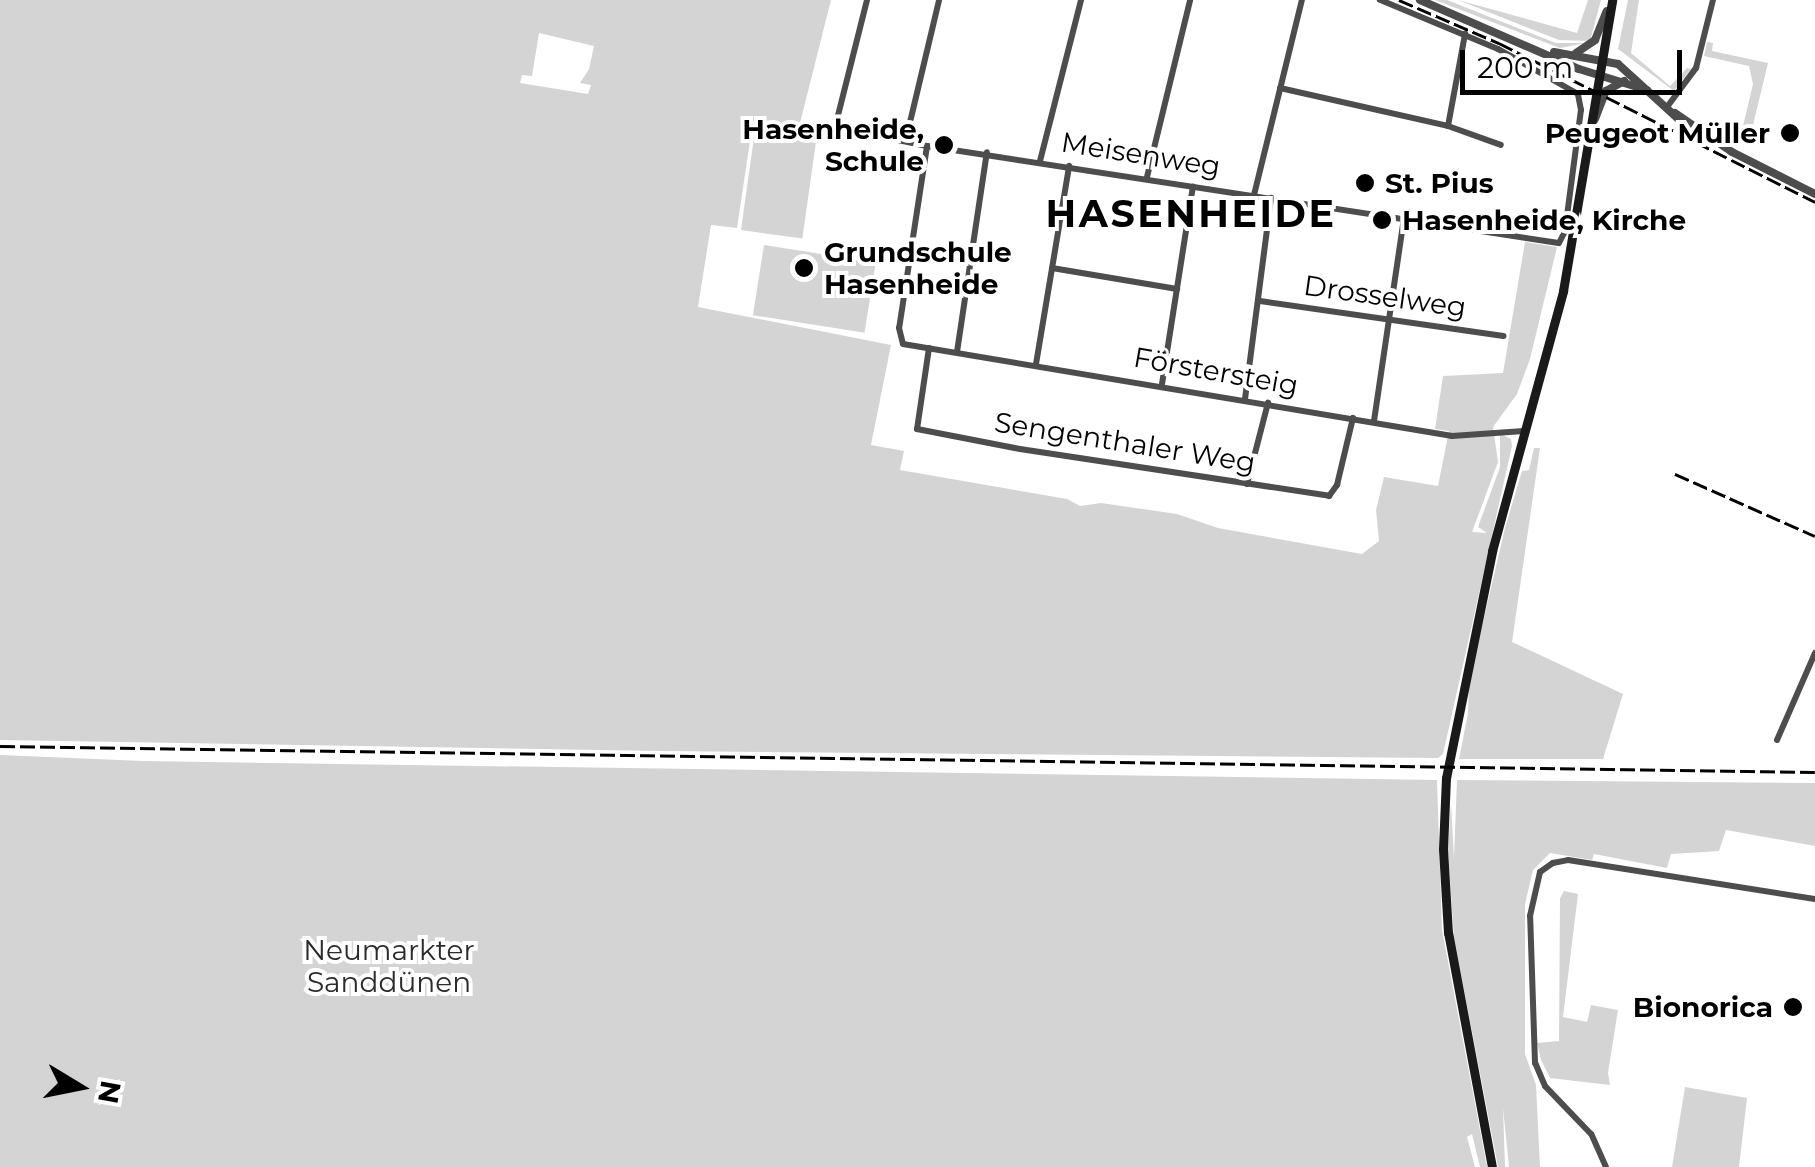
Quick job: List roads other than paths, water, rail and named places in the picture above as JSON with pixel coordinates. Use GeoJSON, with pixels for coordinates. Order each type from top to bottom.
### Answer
{"type":"FeatureCollection","features":[{"type":"Feature","properties":{"kind":"main road"},"geometry":{"type":"LineString","coordinates":[[1492,1167],[1448,933],[1444,802],[1451,736],[1524,431],[1563,292],[1613,0]]}},
{"type":"Feature","properties":{"kind":"street","name":"Meisenweg"},"geometry":{"type":"LineString","coordinates":[[866,0],[835,127],[906,138],[927,146],[987,152],[1559,243],[1565,231],[1581,110],[1578,94],[1543,71],[1465,34]]}},
{"type":"Feature","properties":{"kind":"street"},"geometry":{"type":"LineString","coordinates":[[906,138],[940,0]]}},
{"type":"Feature","properties":{"kind":"street"},"geometry":{"type":"LineString","coordinates":[[1040,161],[1081,0]]}},
{"type":"Feature","properties":{"kind":"street"},"geometry":{"type":"LineString","coordinates":[[1147,178],[1190,0]]}},
{"type":"Feature","properties":{"kind":"street"},"geometry":{"type":"LineString","coordinates":[[1254,195],[1302,0]]}},
{"type":"Feature","properties":{"kind":"street"},"geometry":{"type":"LineString","coordinates":[[1380,0],[1465,34],[1448,126]]}},
{"type":"Feature","properties":{"kind":"street"},"geometry":{"type":"LineString","coordinates":[[1420,0],[1647,90]]}},
{"type":"Feature","properties":{"kind":"street"},"geometry":{"type":"LineString","coordinates":[[1571,54],[1593,43],[1613,0]]}},
{"type":"Feature","properties":{"kind":"street"},"geometry":{"type":"LineString","coordinates":[[1671,110],[1696,68],[1713,0]]}},
{"type":"Feature","properties":{"kind":"street"},"geometry":{"type":"LineString","coordinates":[[1540,49],[1602,59],[1629,71],[1700,131],[1815,194]]}},
{"type":"Feature","properties":{"kind":"street"},"geometry":{"type":"LineString","coordinates":[[1590,132],[1606,91],[1624,81]]}},
{"type":"Feature","properties":{"kind":"street"},"geometry":{"type":"LineString","coordinates":[[1280,88],[1448,126],[1500,145]]}},
{"type":"Feature","properties":{"kind":"street","name":"Förstersteig"},"geometry":{"type":"LineString","coordinates":[[927,146],[900,342],[1452,436],[1524,431]]}},
{"type":"Feature","properties":{"kind":"street"},"geometry":{"type":"LineString","coordinates":[[957,352],[987,152]]}},
{"type":"Feature","properties":{"kind":"street"},"geometry":{"type":"LineString","coordinates":[[1036,364],[1068,166]]}},
{"type":"Feature","properties":{"kind":"street"},"geometry":{"type":"LineString","coordinates":[[1162,384],[1192,186]]}},
{"type":"Feature","properties":{"kind":"street"},"geometry":{"type":"LineString","coordinates":[[1245,399],[1270,198]]}},
{"type":"Feature","properties":{"kind":"street"},"geometry":{"type":"LineString","coordinates":[[1374,422],[1404,217]]}},
{"type":"Feature","properties":{"kind":"street"},"geometry":{"type":"LineString","coordinates":[[1052,268],[1176,289]]}},
{"type":"Feature","properties":{"kind":"street","name":"Drosselweg"},"geometry":{"type":"LineString","coordinates":[[1260,301],[1503,336]]}},
{"type":"Feature","properties":{"kind":"street","name":"Sengenthaler Weg"},"geometry":{"type":"LineString","coordinates":[[930,348],[916,426],[924,432],[1001,445],[1328,496],[1337,485],[1353,418]]}},
{"type":"Feature","properties":{"kind":"street"},"geometry":{"type":"LineString","coordinates":[[1247,484],[1268,403]]}},
{"type":"Feature","properties":{"kind":"street"},"geometry":{"type":"LineString","coordinates":[[1777,740],[1815,653]]}},
{"type":"Feature","properties":{"kind":"street"},"geometry":{"type":"LineString","coordinates":[[1606,1167],[1591,1134],[1545,1086],[1533,1053],[1530,900],[1540,872],[1563,860],[1815,899]]}},
{"type":"Feature","properties":{"kind":"railway"},"geometry":{"type":"LineString","coordinates":[[1399,0],[1499,43],[1815,202]]}},
{"type":"Feature","properties":{"kind":"railway"},"geometry":{"type":"LineString","coordinates":[[1675,474],[1815,536]]}},
{"type":"Feature","properties":{"kind":"railway"},"geometry":{"type":"LineString","coordinates":[[0,746],[1815,772]]}},
{"type":"Feature","properties":{"kind":"place","name":"Peugeot Müller"},"geometry":{"type":"Point","coordinates":[1790,133]}},
{"type":"Feature","properties":{"kind":"place","name":"Hasenheide, Schule"},"geometry":{"type":"Point","coordinates":[944,145]}},
{"type":"Feature","properties":{"kind":"place","name":"St. Pius"},"geometry":{"type":"Point","coordinates":[1365,183]}},
{"type":"Feature","properties":{"kind":"place","name":"Hasenheide, Kirche"},"geometry":{"type":"Point","coordinates":[1382,220]}},
{"type":"Feature","properties":{"kind":"place","name":"Grundschule Hasenheide"},"geometry":{"type":"Point","coordinates":[804,268]}},
{"type":"Feature","properties":{"kind":"place","name":"Bionorica"},"geometry":{"type":"Point","coordinates":[1793,1007]}},
{"type":"Feature","properties":{"kind":"district","name":"HASENHEIDE"},"geometry":{"type":"Point","coordinates":[1191,214]}},
{"type":"Feature","properties":{"kind":"park label","name":"Neumarkter Sanddünen"},"geometry":{"type":"Point","coordinates":[389,966]}}]}
